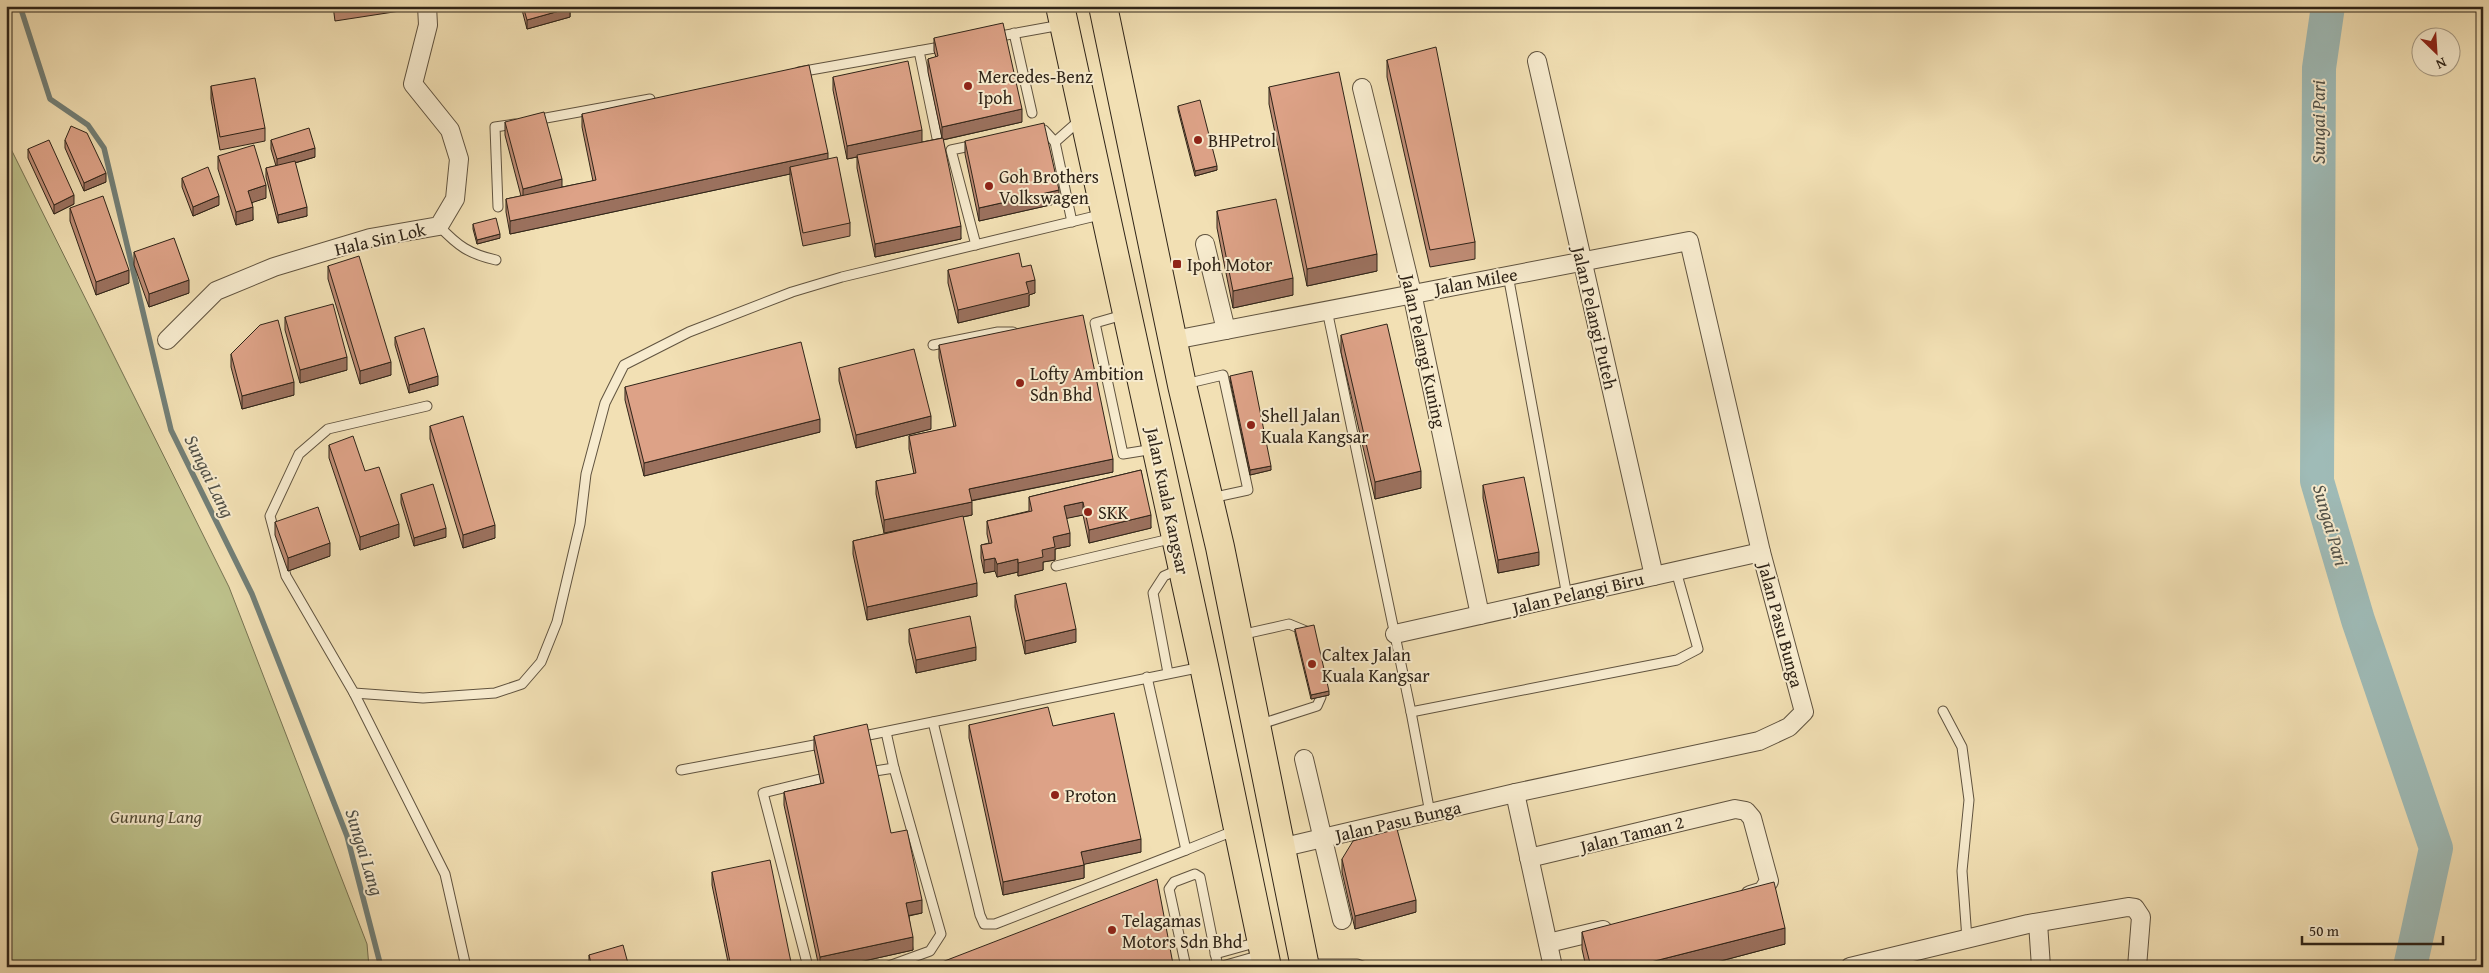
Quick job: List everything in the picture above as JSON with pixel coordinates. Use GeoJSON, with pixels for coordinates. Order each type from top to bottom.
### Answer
{"type":"FeatureCollection","features":[{"type":"Feature","properties":{"kind":"highway"},"geometry":{"type":"LineString","coordinates":[[1103,6],[1182,385],[1207,499],[1220,547],[1305,965]]}},
{"type":"Feature","properties":{"kind":"highway","name":"Jalan Kuala Kangsar"},"geometry":{"type":"LineString","coordinates":[[1062,15],[1204,666],[1264,954]]}},
{"type":"Feature","properties":{"kind":"street","name":"Hala Sin Lok"},"geometry":{"type":"LineString","coordinates":[[167,340],[216,291],[274,268],[370,238],[439,226],[455,199],[460,159],[450,130],[413,84],[428,25],[427,6]]}},
{"type":"Feature","properties":{"kind":"street","name":"Jalan Pelangi Puteh"},"geometry":{"type":"LineString","coordinates":[[1537,60],[1654,576]]}},
{"type":"Feature","properties":{"kind":"street","name":"Jalan Pelangi Kuning"},"geometry":{"type":"LineString","coordinates":[[1362,88],[1412,293],[1480,615]]}},
{"type":"Feature","properties":{"kind":"street","name":"Jalan Milee"},"geometry":{"type":"LineString","coordinates":[[1174,340],[1689,241]]}},
{"type":"Feature","properties":{"kind":"street","name":"Jalan Pasu Bunga"},"geometry":{"type":"LineString","coordinates":[[1280,848],[1515,793],[1759,741],[1789,727],[1804,712],[1761,552],[1689,241]]}},
{"type":"Feature","properties":{"kind":"street"},"geometry":{"type":"LineString","coordinates":[[1205,244],[1226,330]]}},
{"type":"Feature","properties":{"kind":"street","name":"Jalan Pelangi Biru"},"geometry":{"type":"LineString","coordinates":[[1395,634],[1761,552]]}},
{"type":"Feature","properties":{"kind":"street"},"geometry":{"type":"LineString","coordinates":[[1304,759],[1342,920]]}},
{"type":"Feature","properties":{"kind":"street"},"geometry":{"type":"LineString","coordinates":[[1515,793],[1553,967]]}},
{"type":"Feature","properties":{"kind":"street","name":"Jalan Taman 2"},"geometry":{"type":"LineString","coordinates":[[1529,858],[1735,809],[1746,811],[1752,818],[1769,880],[1764,892],[1735,898]]}},
{"type":"Feature","properties":{"kind":"street"},"geometry":{"type":"LineString","coordinates":[[1850,967],[2038,923],[2128,906],[2135,908],[2141,917],[2137,967]]}},
{"type":"Feature","properties":{"kind":"street"},"geometry":{"type":"LineString","coordinates":[[2038,923],[2041,967]]}},
{"type":"Feature","properties":{"kind":"street"},"geometry":{"type":"LineString","coordinates":[[1548,943],[1623,925]]}},
{"type":"Feature","properties":{"kind":"lane"},"geometry":{"type":"LineString","coordinates":[[986,39],[1014,34],[1062,15]]}},
{"type":"Feature","properties":{"kind":"lane"},"geometry":{"type":"LineString","coordinates":[[1014,34],[1032,113]]}},
{"type":"Feature","properties":{"kind":"lane"},"geometry":{"type":"LineString","coordinates":[[794,73],[957,44]]}},
{"type":"Feature","properties":{"kind":"lane"},"geometry":{"type":"LineString","coordinates":[[919,50],[938,143]]}},
{"type":"Feature","properties":{"kind":"lane"},"geometry":{"type":"LineString","coordinates":[[498,206],[495,127],[659,98]]}},
{"type":"Feature","properties":{"kind":"lane"},"geometry":{"type":"LineString","coordinates":[[1055,142],[1083,117]]}},
{"type":"Feature","properties":{"kind":"lane"},"geometry":{"type":"LineString","coordinates":[[1026,134],[1044,130],[1055,142],[1072,222]]}},
{"type":"Feature","properties":{"kind":"lane"},"geometry":{"type":"LineString","coordinates":[[976,245],[952,150],[988,142]]}},
{"type":"Feature","properties":{"kind":"lane"},"geometry":{"type":"LineString","coordinates":[[354,693],[424,698],[495,693],[522,684],[541,662],[557,622],[580,524],[586,474],[605,403],[624,365],[689,332],[792,292],[842,277],[1104,214]]}},
{"type":"Feature","properties":{"kind":"lane"},"geometry":{"type":"LineString","coordinates":[[439,226],[454,242],[475,256],[496,260]]}},
{"type":"Feature","properties":{"kind":"lane"},"geometry":{"type":"LineString","coordinates":[[1508,275],[1567,596]]}},
{"type":"Feature","properties":{"kind":"lane"},"geometry":{"type":"LineString","coordinates":[[1327,310],[1411,712],[1430,813]]}},
{"type":"Feature","properties":{"kind":"lane"},"geometry":{"type":"LineString","coordinates":[[1126,315],[1090,324],[1123,454],[1156,449]]}},
{"type":"Feature","properties":{"kind":"lane"},"geometry":{"type":"LineString","coordinates":[[933,344],[998,332],[1020,333]]}},
{"type":"Feature","properties":{"kind":"lane"},"geometry":{"type":"LineString","coordinates":[[1182,385],[1223,375],[1248,490],[1207,499]]}},
{"type":"Feature","properties":{"kind":"lane"},"geometry":{"type":"LineString","coordinates":[[427,406],[328,429],[299,454],[270,516],[286,576],[354,693],[445,874],[466,967]]}},
{"type":"Feature","properties":{"kind":"lane"},"geometry":{"type":"LineString","coordinates":[[1056,566],[1176,538]]}},
{"type":"Feature","properties":{"kind":"lane"},"geometry":{"type":"LineString","coordinates":[[1168,673],[1153,594],[1164,576],[1182,568]]}},
{"type":"Feature","properties":{"kind":"lane"},"geometry":{"type":"LineString","coordinates":[[1411,712],[1677,660],[1687,656],[1698,649],[1676,571]]}},
{"type":"Feature","properties":{"kind":"lane"},"geometry":{"type":"LineString","coordinates":[[1237,635],[1289,624],[1306,631]]}},
{"type":"Feature","properties":{"kind":"lane"},"geometry":{"type":"LineString","coordinates":[[847,739],[1204,666]]}},
{"type":"Feature","properties":{"kind":"lane"},"geometry":{"type":"LineString","coordinates":[[1147,677],[1186,850]]}},
{"type":"Feature","properties":{"kind":"lane"},"geometry":{"type":"LineString","coordinates":[[1256,726],[1317,706],[1321,697]]}},
{"type":"Feature","properties":{"kind":"lane"},"geometry":{"type":"LineString","coordinates":[[1943,711],[1962,747],[1969,800],[1962,872],[1967,939]]}},
{"type":"Feature","properties":{"kind":"lane"},"geometry":{"type":"LineString","coordinates":[[933,722],[980,915],[984,924],[994,924],[1238,829]]}},
{"type":"Feature","properties":{"kind":"lane"},"geometry":{"type":"LineString","coordinates":[[886,732],[894,768],[940,934],[930,951],[886,967]]}},
{"type":"Feature","properties":{"kind":"lane"},"geometry":{"type":"LineString","coordinates":[[681,770],[837,741]]}},
{"type":"Feature","properties":{"kind":"lane"},"geometry":{"type":"LineString","coordinates":[[875,771],[894,768]]}},
{"type":"Feature","properties":{"kind":"lane"},"geometry":{"type":"LineString","coordinates":[[808,967],[763,793],[820,780]]}},
{"type":"Feature","properties":{"kind":"lane"},"geometry":{"type":"LineString","coordinates":[[1186,967],[1168,888],[1174,882],[1195,874],[1200,877],[1218,967],[1264,954]]}},
{"type":"Feature","properties":{"kind":"lane"},"geometry":{"type":"LineString","coordinates":[[1215,954],[1264,954]]}},
{"type":"Feature","properties":{"kind":"lane"},"geometry":{"type":"LineString","coordinates":[[1305,965],[1358,964],[1365,967]]}},
{"type":"Feature","properties":{"kind":"green space","name":"Gunung Lang"},"geometry":{"type":"Polygon","coordinates":[[[6,139],[229,587],[367,944],[369,967],[6,967],[6,139]]]}},
{"type":"Feature","properties":{"kind":"building"},"geometry":{"type":"Polygon","coordinates":[[[523,6],[570,6],[570,8],[527,20],[523,6]]]}},
{"type":"Feature","properties":{"kind":"building"},"geometry":{"type":"Polygon","coordinates":[[[1003,23],[1022,109],[942,127],[928,59],[938,56],[934,38],[1003,23]]]}},
{"type":"Feature","properties":{"kind":"building"},"geometry":{"type":"Polygon","coordinates":[[[1436,47],[1475,242],[1430,250],[1387,60],[1436,47]]]}},
{"type":"Feature","properties":{"kind":"building"},"geometry":{"type":"Polygon","coordinates":[[[908,61],[922,130],[847,146],[833,77],[908,61]]]}},
{"type":"Feature","properties":{"kind":"building"},"geometry":{"type":"Polygon","coordinates":[[[809,65],[828,153],[510,221],[506,199],[596,180],[582,114],[809,65]]]}},
{"type":"Feature","properties":{"kind":"building"},"geometry":{"type":"Polygon","coordinates":[[[1339,72],[1377,254],[1307,269],[1269,87],[1339,72]]]}},
{"type":"Feature","properties":{"kind":"building"},"geometry":{"type":"Polygon","coordinates":[[[255,78],[265,128],[220,137],[211,86],[255,78]]]}},
{"type":"Feature","properties":{"kind":"building","name":"BHPetrol"},"geometry":{"type":"Polygon","coordinates":[[[1200,100],[1217,166],[1195,171],[1178,106],[1200,100]]]}},
{"type":"Feature","properties":{"kind":"building"},"geometry":{"type":"Polygon","coordinates":[[[544,112],[562,179],[523,189],[505,122],[544,112]]]}},
{"type":"Feature","properties":{"kind":"building"},"geometry":{"type":"Polygon","coordinates":[[[1044,123],[1059,190],[979,208],[965,141],[1044,123]]]}},
{"type":"Feature","properties":{"kind":"building"},"geometry":{"type":"Polygon","coordinates":[[[71,126],[87,133],[106,173],[84,183],[65,140],[71,126]]]}},
{"type":"Feature","properties":{"kind":"building"},"geometry":{"type":"Polygon","coordinates":[[[309,128],[315,148],[277,159],[271,140],[309,128]]]}},
{"type":"Feature","properties":{"kind":"building"},"geometry":{"type":"Polygon","coordinates":[[[943,138],[961,226],[875,244],[857,155],[943,138]]]}},
{"type":"Feature","properties":{"kind":"building"},"geometry":{"type":"Polygon","coordinates":[[[49,140],[74,195],[54,205],[28,149],[49,140]]]}},
{"type":"Feature","properties":{"kind":"building"},"geometry":{"type":"Polygon","coordinates":[[[254,145],[266,185],[248,191],[253,207],[236,212],[218,156],[254,145]]]}},
{"type":"Feature","properties":{"kind":"building"},"geometry":{"type":"Polygon","coordinates":[[[837,157],[850,223],[803,233],[790,167],[837,157]]]}},
{"type":"Feature","properties":{"kind":"building"},"geometry":{"type":"Polygon","coordinates":[[[295,161],[307,207],[278,215],[266,168],[295,161]]]}},
{"type":"Feature","properties":{"kind":"building"},"geometry":{"type":"Polygon","coordinates":[[[208,167],[219,196],[193,207],[182,178],[208,167]]]}},
{"type":"Feature","properties":{"kind":"building"},"geometry":{"type":"Polygon","coordinates":[[[103,196],[129,270],[96,282],[70,208],[103,196]]]}},
{"type":"Feature","properties":{"kind":"building"},"geometry":{"type":"Polygon","coordinates":[[[1276,199],[1293,278],[1233,291],[1217,211],[1276,199]]]}},
{"type":"Feature","properties":{"kind":"building"},"geometry":{"type":"Polygon","coordinates":[[[496,218],[500,234],[477,240],[473,224],[496,218]]]}},
{"type":"Feature","properties":{"kind":"building"},"geometry":{"type":"Polygon","coordinates":[[[174,238],[189,280],[149,294],[134,252],[174,238]]]}},
{"type":"Feature","properties":{"kind":"building"},"geometry":{"type":"Polygon","coordinates":[[[1019,253],[1022,267],[1031,265],[1035,280],[1026,282],[1029,293],[958,310],[948,270],[1019,253]]]}},
{"type":"Feature","properties":{"kind":"building"},"geometry":{"type":"Polygon","coordinates":[[[359,256],[391,362],[360,371],[328,266],[359,256]]]}},
{"type":"Feature","properties":{"kind":"building"},"geometry":{"type":"Polygon","coordinates":[[[333,304],[347,357],[300,370],[285,317],[333,304]]]}},
{"type":"Feature","properties":{"kind":"building"},"geometry":{"type":"Polygon","coordinates":[[[1083,315],[1113,459],[969,489],[972,502],[884,520],[876,481],[916,473],[909,436],[956,426],[939,345],[1083,315]]]}},
{"type":"Feature","properties":{"kind":"building"},"geometry":{"type":"Polygon","coordinates":[[[278,320],[294,382],[242,396],[231,354],[260,325],[278,320]]]}},
{"type":"Feature","properties":{"kind":"building"},"geometry":{"type":"Polygon","coordinates":[[[1387,324],[1421,471],[1375,482],[1341,335],[1387,324]]]}},
{"type":"Feature","properties":{"kind":"building"},"geometry":{"type":"Polygon","coordinates":[[[424,328],[438,376],[409,385],[395,337],[424,328]]]}},
{"type":"Feature","properties":{"kind":"building"},"geometry":{"type":"Polygon","coordinates":[[[801,342],[820,419],[644,463],[625,387],[801,342]]]}},
{"type":"Feature","properties":{"kind":"building"},"geometry":{"type":"Polygon","coordinates":[[[914,349],[931,416],[856,435],[839,368],[914,349]]]}},
{"type":"Feature","properties":{"kind":"building","name":"Shell Jalan Kuala Kangsar"},"geometry":{"type":"Polygon","coordinates":[[[1252,371],[1271,466],[1250,470],[1230,376],[1252,371]]]}},
{"type":"Feature","properties":{"kind":"building"},"geometry":{"type":"Polygon","coordinates":[[[463,416],[495,525],[463,535],[430,426],[463,416]]]}},
{"type":"Feature","properties":{"kind":"building"},"geometry":{"type":"Polygon","coordinates":[[[353,436],[365,471],[379,467],[399,524],[360,537],[329,445],[353,436]]]}},
{"type":"Feature","properties":{"kind":"building"},"geometry":{"type":"Polygon","coordinates":[[[1141,470],[1151,515],[1089,530],[1083,502],[1064,506],[1070,533],[1053,537],[1055,547],[1042,550],[1043,557],[1018,563],[1018,559],[997,564],[995,558],[984,560],[981,545],[992,543],[987,521],[1032,511],[1029,497],[1141,470]]]}},
{"type":"Feature","properties":{"kind":"building"},"geometry":{"type":"Polygon","coordinates":[[[1524,477],[1539,552],[1498,560],[1483,485],[1524,477]]]}},
{"type":"Feature","properties":{"kind":"building"},"geometry":{"type":"Polygon","coordinates":[[[433,484],[446,528],[414,538],[401,494],[433,484]]]}},
{"type":"Feature","properties":{"kind":"building"},"geometry":{"type":"Polygon","coordinates":[[[318,507],[330,543],[288,558],[275,522],[318,507]]]}},
{"type":"Feature","properties":{"kind":"building"},"geometry":{"type":"Polygon","coordinates":[[[963,516],[977,583],[867,607],[853,541],[963,516]]]}},
{"type":"Feature","properties":{"kind":"building"},"geometry":{"type":"Polygon","coordinates":[[[1066,583],[1076,629],[1025,641],[1015,595],[1066,583]]]}},
{"type":"Feature","properties":{"kind":"building"},"geometry":{"type":"Polygon","coordinates":[[[970,616],[976,647],[916,660],[909,629],[970,616]]]}},
{"type":"Feature","properties":{"kind":"building","name":"Caltex Jalan Kuala Kangsar"},"geometry":{"type":"Polygon","coordinates":[[[1314,625],[1329,691],[1311,695],[1295,629],[1314,625]]]}},
{"type":"Feature","properties":{"kind":"building","name":"Proton"},"geometry":{"type":"Polygon","coordinates":[[[1048,707],[1053,726],[1114,713],[1141,839],[1081,852],[1084,865],[1003,882],[969,725],[1048,707]]]}},
{"type":"Feature","properties":{"kind":"building"},"geometry":{"type":"Polygon","coordinates":[[[867,724],[891,833],[907,830],[922,900],[906,903],[913,937],[820,957],[784,792],[824,783],[814,736],[867,724]]]}},
{"type":"Feature","properties":{"kind":"building"},"geometry":{"type":"Polygon","coordinates":[[[1397,829],[1416,900],[1355,916],[1342,859],[1353,841],[1397,829]]]}},
{"type":"Feature","properties":{"kind":"building"},"geometry":{"type":"Polygon","coordinates":[[[770,860],[792,967],[731,967],[712,872],[770,860]]]}},
{"type":"Feature","properties":{"kind":"building","name":"Telagamas Motors Sdn Bhd"},"geometry":{"type":"Polygon","coordinates":[[[1157,879],[1173,964],[1162,967],[929,967],[1157,879]]]}},
{"type":"Feature","properties":{"kind":"building"},"geometry":{"type":"Polygon","coordinates":[[[1774,882],[1785,928],[1631,967],[1591,967],[1582,932],[1774,882]]]}},
{"type":"Feature","properties":{"kind":"building"},"geometry":{"type":"Polygon","coordinates":[[[623,945],[629,967],[592,967],[589,955],[623,945]]]}},
{"type":"Feature","properties":{"kind":"waterway","name":"Sungai Lang"},"geometry":{"type":"LineString","coordinates":[[20,6],[50,99],[88,125],[104,148],[171,430],[252,594],[347,836],[381,967]]}},
{"type":"Feature","properties":{"kind":"waterway","name":"Sungai Pari"},"geometry":{"type":"LineString","coordinates":[[2328,6],[2319,68],[2317,481],[2358,620],[2436,848],[2410,967]]}},
{"type":"Feature","properties":{"kind":"place","name":"Mercedes-Benz Ipoh"},"geometry":{"type":"Point","coordinates":[968,86]}},
{"type":"Feature","properties":{"kind":"place","name":"BHPetrol"},"geometry":{"type":"Point","coordinates":[1198,140]}},
{"type":"Feature","properties":{"kind":"place","name":"Goh Brothers Volkswagen"},"geometry":{"type":"Point","coordinates":[989,186]}},
{"type":"Feature","properties":{"kind":"place","name":"Ipoh Motor"},"geometry":{"type":"Point","coordinates":[1177,264]}},
{"type":"Feature","properties":{"kind":"place","name":"Lofty Ambition Sdn Bhd"},"geometry":{"type":"Point","coordinates":[1020,383]}},
{"type":"Feature","properties":{"kind":"place","name":"Shell Jalan Kuala Kangsar"},"geometry":{"type":"Point","coordinates":[1251,425]}},
{"type":"Feature","properties":{"kind":"place","name":"SKK"},"geometry":{"type":"Point","coordinates":[1088,512]}},
{"type":"Feature","properties":{"kind":"place","name":"Caltex Jalan Kuala Kangsar"},"geometry":{"type":"Point","coordinates":[1312,664]}},
{"type":"Feature","properties":{"kind":"place","name":"Proton"},"geometry":{"type":"Point","coordinates":[1055,795]}},
{"type":"Feature","properties":{"kind":"place","name":"Telagamas Motors Sdn Bhd"},"geometry":{"type":"Point","coordinates":[1112,930]}}]}
